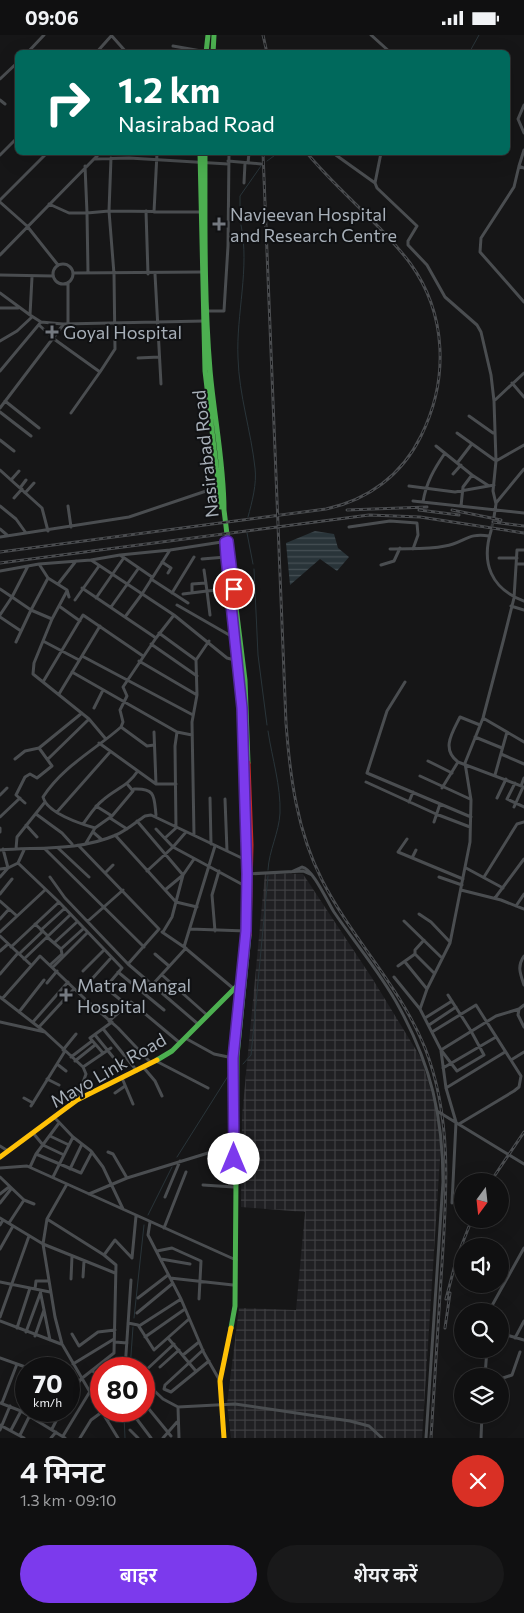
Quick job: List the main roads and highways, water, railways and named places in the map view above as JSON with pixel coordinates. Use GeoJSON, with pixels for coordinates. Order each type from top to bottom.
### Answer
{"type":"FeatureCollection","features":[{"type":"Feature","properties":{"kind":"main road"},"geometry":{"type":"LineString","coordinates":[[208,35],[209,50]]}},
{"type":"Feature","properties":{"kind":"main road"},"geometry":{"type":"LineString","coordinates":[[210,50],[214,35]]}},
{"type":"Feature","properties":{"kind":"main road","name":"Nasirabad Road"},"geometry":{"type":"LineString","coordinates":[[200,155],[208,311],[206,321]]}},
{"type":"Feature","properties":{"kind":"main road","name":"Nasirabad Road"},"geometry":{"type":"LineString","coordinates":[[205,155],[202,163],[200,212],[206,321],[205,371],[217,457],[224,486],[227,542],[248,717],[249,955],[233,1058],[233,1306]]}},
{"type":"Feature","properties":{"kind":"main road","name":"Nasirabad Road"},"geometry":{"type":"LineString","coordinates":[[217,457],[217,487],[227,542],[226,557],[238,661],[249,874],[244,980],[237,1057],[233,1306],[219,1380],[222,1438]]}},
{"type":"Feature","properties":{"kind":"main road","name":"Mayo Link Road"},"geometry":{"type":"LineString","coordinates":[[0,1157],[77,1100],[154,1062],[180,1043],[244,980]]}},
{"type":"Feature","properties":{"kind":"waterway"},"geometry":{"type":"LineString","coordinates":[[471,50],[479,35]]}},
{"type":"Feature","properties":{"kind":"waterway"},"geometry":{"type":"LineString","coordinates":[[267,161],[275,155]]}},
{"type":"Feature","properties":{"kind":"waterway"},"geometry":{"type":"LineString","coordinates":[[240,218],[240,196],[261,166]]}},
{"type":"Feature","properties":{"kind":"waterway"},"geometry":{"type":"LineString","coordinates":[[241,225],[244,258],[238,358],[255,474],[254,493],[248,517]]}},
{"type":"Feature","properties":{"kind":"waterway"},"geometry":{"type":"LineString","coordinates":[[247,533],[253,564]]}},
{"type":"Feature","properties":{"kind":"waterway"},"geometry":{"type":"LineString","coordinates":[[254,569],[258,655],[267,725]]}},
{"type":"Feature","properties":{"kind":"waterway"},"geometry":{"type":"LineString","coordinates":[[268,731],[278,782],[280,813],[268,870]]}},
{"type":"Feature","properties":{"kind":"waterway"},"geometry":{"type":"LineString","coordinates":[[243,1064],[251,1055],[268,876]]}},
{"type":"Feature","properties":{"kind":"waterway"},"geometry":{"type":"LineString","coordinates":[[177,1157],[230,1073]]}},
{"type":"Feature","properties":{"kind":"waterway"},"geometry":{"type":"LineString","coordinates":[[148,1215],[172,1167]]}},
{"type":"Feature","properties":{"kind":"waterway"},"geometry":{"type":"LineString","coordinates":[[134,1318],[144,1225]]}},
{"type":"Feature","properties":{"kind":"waterway"},"geometry":{"type":"LineString","coordinates":[[131,1357],[133,1327]]}},
{"type":"Feature","properties":{"kind":"waterway"},"geometry":{"type":"LineString","coordinates":[[124,1422],[125,1438]]}},
{"type":"Feature","properties":{"kind":"tunnel"},"geometry":{"type":"LineString","coordinates":[[491,531],[494,517]]}},
{"type":"Feature","properties":{"kind":"railway"},"geometry":{"type":"LineString","coordinates":[[263,35],[266,50]]}},
{"type":"Feature","properties":{"kind":"railway"},"geometry":{"type":"LineString","coordinates":[[263,155],[286,723],[296,803],[306,842],[322,880],[334,902],[403,1004],[415,1025],[434,1076],[444,1133],[446,1191],[431,1438]]}},
{"type":"Feature","properties":{"kind":"railway"},"geometry":{"type":"LineString","coordinates":[[0,552],[326,509],[341,505],[370,492],[394,474],[404,463],[421,436],[430,415],[440,370],[437,325],[431,304],[422,283],[398,248],[309,155]]}},
{"type":"Feature","properties":{"kind":"railway"},"geometry":{"type":"LineString","coordinates":[[347,510],[427,507]]}},
{"type":"Feature","properties":{"kind":"railway"},"geometry":{"type":"LineString","coordinates":[[419,510],[459,515]]}},
{"type":"Feature","properties":{"kind":"railway"},"geometry":{"type":"LineString","coordinates":[[452,510],[501,520]]}},
{"type":"Feature","properties":{"kind":"railway"},"geometry":{"type":"LineString","coordinates":[[0,563],[369,515],[420,517],[524,533]]}},
{"type":"Feature","properties":{"kind":"railway"},"geometry":{"type":"LineString","coordinates":[[493,522],[524,526]]}},
{"type":"Feature","properties":{"kind":"railway"},"geometry":{"type":"LineString","coordinates":[[496,1173],[524,1132]]}},
{"type":"Feature","properties":{"kind":"railway"},"geometry":{"type":"LineString","coordinates":[[446,1299],[457,1257],[468,1228]]}},
{"type":"Feature","properties":{"kind":"railway"},"geometry":{"type":"LineString","coordinates":[[445,1328],[450,1293]]}},
{"type":"Feature","properties":{"kind":"place","name":"Navjeevan Hospital and Research Centre"},"geometry":{"type":"Point","coordinates":[219,224]}},
{"type":"Feature","properties":{"kind":"place","name":"Goyal Hospital"},"geometry":{"type":"Point","coordinates":[52,332]}},
{"type":"Feature","properties":{"kind":"place","name":"Matra Mangal Hospital"},"geometry":{"type":"Point","coordinates":[66,995]}}]}
